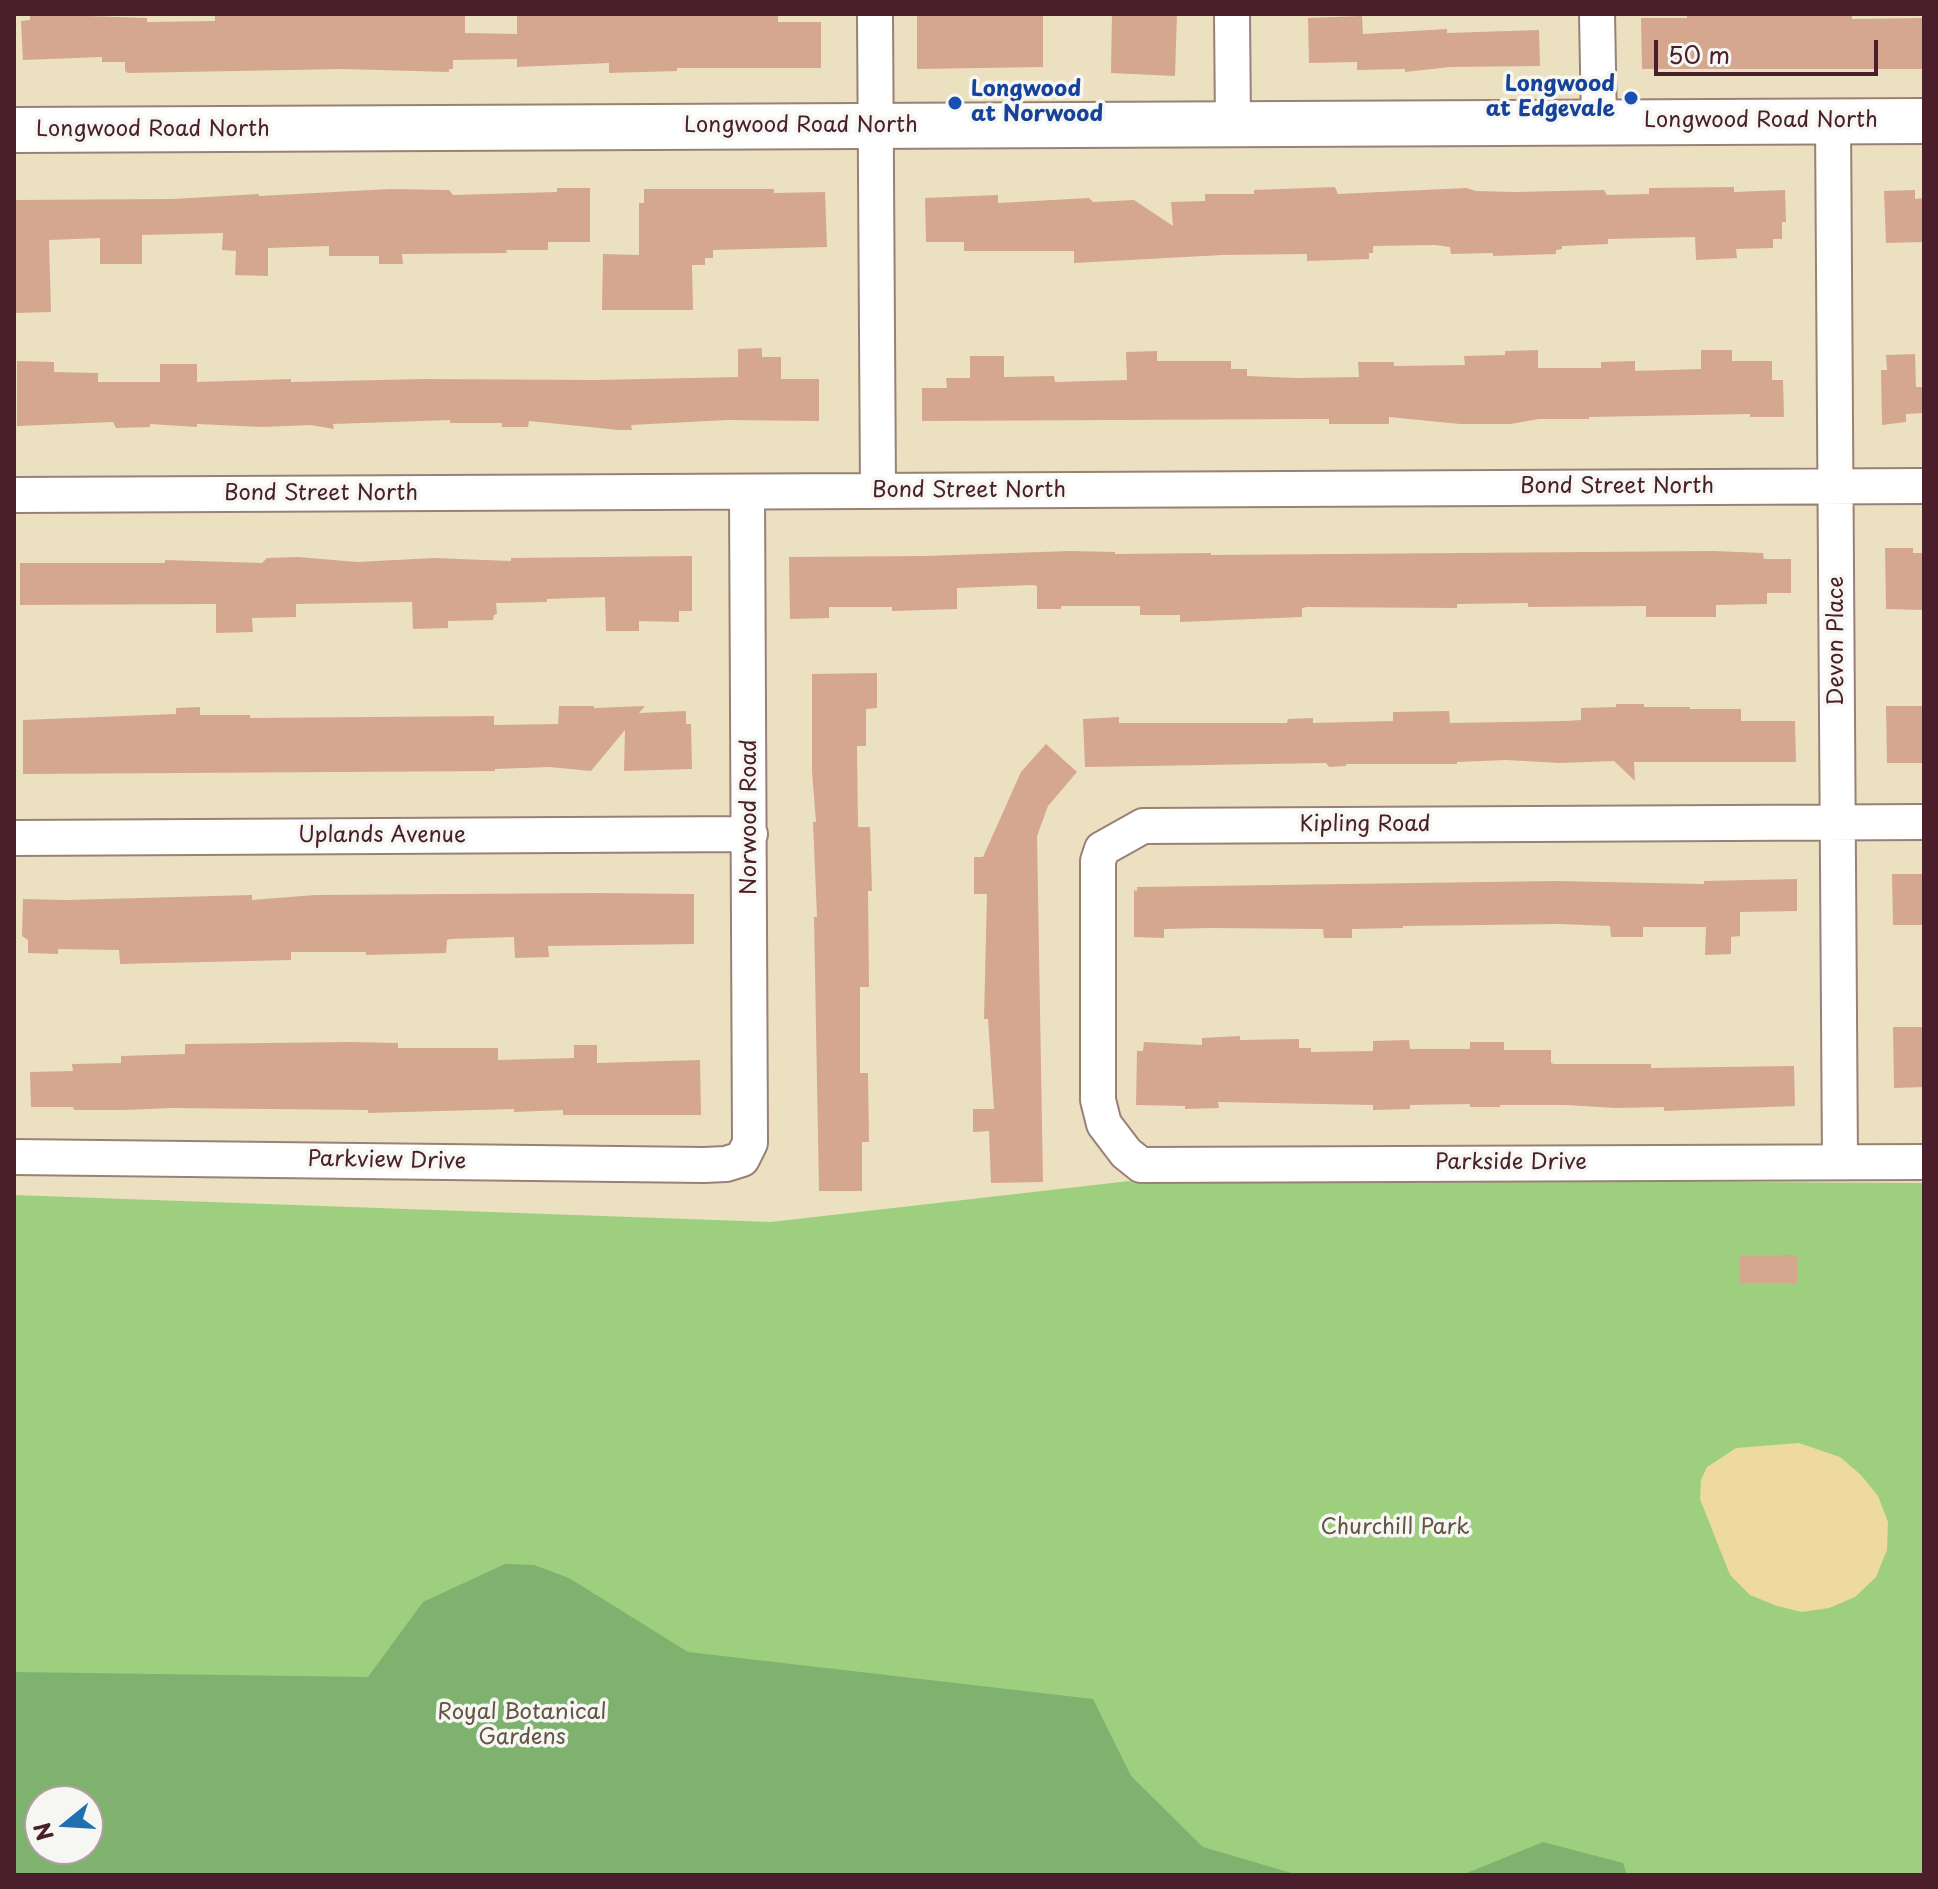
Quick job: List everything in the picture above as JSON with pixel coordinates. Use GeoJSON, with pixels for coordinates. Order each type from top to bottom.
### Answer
{"type":"FeatureCollection","features":[{"type":"Feature","properties":{"kind":"street"},"geometry":{"type":"LineString","coordinates":[[875,14],[878,491]]}},
{"type":"Feature","properties":{"kind":"street"},"geometry":{"type":"LineString","coordinates":[[1232,14],[1233,124]]}},
{"type":"Feature","properties":{"kind":"street"},"geometry":{"type":"LineString","coordinates":[[1597,14],[1599,122]]}},
{"type":"Feature","properties":{"kind":"street","name":"Devon Place"},"geometry":{"type":"LineString","coordinates":[[1833,121],[1840,1162]]}},
{"type":"Feature","properties":{"kind":"street","name":"Longwood Road North"},"geometry":{"type":"LineString","coordinates":[[14,130],[1924,121]]}},
{"type":"Feature","properties":{"kind":"street","name":"Bond Street North"},"geometry":{"type":"LineString","coordinates":[[14,495],[1924,486]]}},
{"type":"Feature","properties":{"kind":"street","name":"Norwood Road"},"geometry":{"type":"LineString","coordinates":[[747,492],[750,1143]]}},
{"type":"Feature","properties":{"kind":"street","name":"Kipling Road"},"geometry":{"type":"LineString","coordinates":[[1111,1135],[1104,1124],[1098,1100],[1098,861],[1102,849],[1143,826],[1924,822]]}},
{"type":"Feature","properties":{"kind":"street","name":"Uplands Avenue"},"geometry":{"type":"LineString","coordinates":[[14,838],[750,834]]}},
{"type":"Feature","properties":{"kind":"street","name":"Parkside Drive"},"geometry":{"type":"LineString","coordinates":[[1111,1135],[1141,1165],[1924,1162]]}},
{"type":"Feature","properties":{"kind":"street","name":"Parkview Drive"},"geometry":{"type":"LineString","coordinates":[[14,1157],[715,1164],[742,1159],[750,1143]]}},
{"type":"Feature","properties":{"kind":"green space","name":"Churchill Park"},"geometry":{"type":"Polygon","coordinates":[[[1147,1179],[1924,1183],[1924,1875],[14,1875],[14,1195],[771,1222],[1147,1179]]]}},
{"type":"Feature","properties":{"kind":"green space","name":"Royal Botanical Gardens"},"geometry":{"type":"Polygon","coordinates":[[[505,1564],[534,1565],[569,1578],[688,1652],[1093,1699],[1131,1776],[1203,1847],[1298,1875],[14,1875],[14,1672],[368,1677],[423,1602],[505,1564]]]}},
{"type":"Feature","properties":{"kind":"green space"},"geometry":{"type":"Polygon","coordinates":[[[1543,1842],[1623,1863],[1627,1875],[1462,1875],[1543,1842]]]}},
{"type":"Feature","properties":{"kind":"sand"},"geometry":{"type":"Polygon","coordinates":[[[1799,1443],[1840,1457],[1861,1475],[1878,1496],[1888,1522],[1887,1550],[1876,1577],[1855,1597],[1829,1608],[1802,1612],[1750,1595],[1730,1575],[1700,1499],[1701,1480],[1707,1467],[1736,1448],[1799,1443]]]}},
{"type":"Feature","properties":{"kind":"building"},"geometry":{"type":"Polygon","coordinates":[[[30,14],[147,18],[147,22],[215,21],[215,14],[465,14],[465,33],[517,34],[517,14],[778,14],[778,22],[821,22],[821,68],[677,68],[677,71],[609,73],[609,63],[517,67],[517,59],[453,60],[453,69],[449,72],[344,69],[128,73],[125,62],[102,62],[102,57],[23,60],[21,21],[30,20],[30,14]]]}},
{"type":"Feature","properties":{"kind":"building"},"geometry":{"type":"Polygon","coordinates":[[[917,14],[1043,14],[1043,67],[917,69],[917,14]]]}},
{"type":"Feature","properties":{"kind":"building"},"geometry":{"type":"Polygon","coordinates":[[[1112,14],[1177,14],[1175,76],[1111,73],[1112,14]]]}},
{"type":"Feature","properties":{"kind":"building"},"geometry":{"type":"Polygon","coordinates":[[[1687,14],[1852,14],[1852,19],[1924,18],[1924,69],[1642,69],[1641,18],[1687,18],[1687,14]]]}},
{"type":"Feature","properties":{"kind":"building"},"geometry":{"type":"Polygon","coordinates":[[[1362,16],[1363,34],[1447,29],[1447,33],[1539,30],[1540,66],[1450,67],[1405,72],[1405,69],[1357,70],[1357,62],[1309,63],[1308,18],[1362,16]]]}},
{"type":"Feature","properties":{"kind":"building"},"geometry":{"type":"Polygon","coordinates":[[[1335,187],[1338,194],[1466,188],[1514,192],[1604,190],[1607,195],[1649,194],[1649,188],[1734,187],[1734,192],[1785,190],[1786,222],[1782,222],[1782,239],[1773,239],[1773,248],[1736,249],[1737,258],[1696,260],[1695,237],[1608,239],[1608,244],[1562,246],[1556,254],[1493,256],[1493,253],[1451,254],[1450,247],[1435,245],[1373,246],[1369,259],[1307,261],[1307,254],[1222,255],[1074,263],[1074,251],[964,251],[964,242],[926,242],[925,198],[998,195],[998,203],[1089,198],[1093,202],[1134,200],[1173,226],[1171,202],[1205,201],[1205,194],[1254,194],[1254,190],[1335,187]]]}},
{"type":"Feature","properties":{"kind":"building"},"geometry":{"type":"Polygon","coordinates":[[[557,188],[590,188],[590,242],[548,242],[548,250],[506,250],[507,253],[402,254],[403,264],[379,264],[379,256],[329,256],[329,246],[268,248],[268,276],[235,275],[236,251],[222,250],[223,233],[142,235],[142,264],[100,264],[100,238],[49,240],[51,312],[16,313],[14,200],[173,199],[390,189],[449,190],[453,195],[557,192],[557,188]]]}},
{"type":"Feature","properties":{"kind":"building"},"geometry":{"type":"Polygon","coordinates":[[[644,189],[825,192],[827,247],[713,250],[713,258],[705,258],[705,265],[692,265],[693,310],[602,310],[603,254],[639,255],[639,203],[644,203],[644,189]]]}},
{"type":"Feature","properties":{"kind":"building"},"geometry":{"type":"Polygon","coordinates":[[[1915,190],[1915,199],[1924,198],[1924,242],[1886,243],[1884,191],[1915,190]]]}},
{"type":"Feature","properties":{"kind":"building"},"geometry":{"type":"Polygon","coordinates":[[[762,348],[762,357],[781,357],[781,379],[819,379],[819,421],[727,420],[631,425],[632,430],[529,421],[528,427],[502,427],[502,423],[450,423],[450,420],[333,424],[334,429],[311,425],[262,427],[197,424],[197,427],[150,424],[150,427],[116,428],[113,422],[17,426],[17,361],[54,362],[54,372],[98,373],[98,382],[160,382],[160,364],[197,364],[197,382],[291,379],[291,382],[596,380],[738,377],[738,349],[762,348]]]}},
{"type":"Feature","properties":{"kind":"building"},"geometry":{"type":"Polygon","coordinates":[[[1538,350],[1538,368],[1601,368],[1601,362],[1635,361],[1635,371],[1701,369],[1701,350],[1732,350],[1732,361],[1772,361],[1772,380],[1783,380],[1784,417],[1750,417],[1750,414],[1589,417],[1539,419],[1510,424],[1460,424],[1389,417],[1389,424],[1329,424],[1329,419],[922,421],[922,388],[947,388],[946,378],[970,378],[970,356],[1004,356],[1004,377],[1054,376],[1055,382],[1127,380],[1126,352],[1157,351],[1157,361],[1231,361],[1231,369],[1247,369],[1247,376],[1297,378],[1359,377],[1358,362],[1394,362],[1394,366],[1465,365],[1464,356],[1538,350]]]}},
{"type":"Feature","properties":{"kind":"building"},"geometry":{"type":"Polygon","coordinates":[[[1915,354],[1916,387],[1924,387],[1924,413],[1906,414],[1906,422],[1882,425],[1881,370],[1887,370],[1886,355],[1915,354]]]}},
{"type":"Feature","properties":{"kind":"building"},"geometry":{"type":"Polygon","coordinates":[[[1885,548],[1913,548],[1913,553],[1923,553],[1923,610],[1886,609],[1885,548]]]}},
{"type":"Feature","properties":{"kind":"building"},"geometry":{"type":"Polygon","coordinates":[[[1070,551],[1211,555],[1763,553],[1764,559],[1791,559],[1791,593],[1767,593],[1767,604],[1716,605],[1716,617],[1646,617],[1646,606],[1528,607],[1528,603],[1457,604],[1457,608],[1307,607],[1302,608],[1302,617],[1180,622],[1180,615],[1140,615],[1140,606],[1037,609],[1037,586],[1033,585],[957,588],[957,609],[892,611],[892,607],[829,607],[829,618],[790,619],[789,557],[1070,551]]]}},
{"type":"Feature","properties":{"kind":"building"},"geometry":{"type":"Polygon","coordinates":[[[692,556],[692,611],[679,611],[679,622],[639,621],[639,631],[606,631],[605,597],[496,603],[497,614],[493,620],[448,621],[448,628],[413,629],[412,602],[296,604],[296,617],[252,618],[253,632],[216,633],[216,604],[20,605],[20,563],[165,563],[165,560],[262,563],[267,558],[298,557],[357,562],[434,558],[511,561],[511,558],[692,556]]]}},
{"type":"Feature","properties":{"kind":"building"},"geometry":{"type":"Polygon","coordinates":[[[877,673],[877,708],[866,709],[866,746],[857,746],[858,827],[870,827],[872,891],[868,891],[869,987],[860,987],[860,1073],[868,1073],[869,1142],[862,1142],[862,1191],[819,1191],[812,674],[877,673]]]}},
{"type":"Feature","properties":{"kind":"building"},"geometry":{"type":"Polygon","coordinates":[[[1616,704],[1741,709],[1741,721],[1795,721],[1796,762],[1634,762],[1635,781],[1614,761],[1560,763],[1506,760],[1329,767],[1326,763],[1085,767],[1083,719],[1119,717],[1119,723],[1287,723],[1288,719],[1313,718],[1313,723],[1393,721],[1393,712],[1449,711],[1450,723],[1566,721],[1581,720],[1581,708],[1616,707],[1616,704]]]}},
{"type":"Feature","properties":{"kind":"building"},"geometry":{"type":"Polygon","coordinates":[[[559,706],[645,706],[639,713],[686,711],[686,724],[691,724],[692,769],[624,771],[625,730],[591,771],[549,767],[495,771],[23,774],[23,720],[176,714],[176,708],[200,707],[200,715],[250,715],[250,718],[494,716],[494,725],[558,724],[559,706]]]}},
{"type":"Feature","properties":{"kind":"building"},"geometry":{"type":"Polygon","coordinates":[[[1886,706],[1922,706],[1922,763],[1887,763],[1886,706]]]}},
{"type":"Feature","properties":{"kind":"building"},"geometry":{"type":"Polygon","coordinates":[[[1046,744],[1077,772],[1048,806],[1037,836],[1043,1182],[991,1183],[989,1131],[973,1132],[973,1109],[994,1109],[988,1019],[984,1019],[987,894],[974,894],[974,857],[983,857],[1021,772],[1046,744]]]}},
{"type":"Feature","properties":{"kind":"building"},"geometry":{"type":"Polygon","coordinates":[[[1892,874],[1924,874],[1924,925],[1893,925],[1892,874]]]}},
{"type":"Feature","properties":{"kind":"building"},"geometry":{"type":"Polygon","coordinates":[[[1797,879],[1797,911],[1740,912],[1740,936],[1731,937],[1731,954],[1705,955],[1706,927],[1643,927],[1643,937],[1611,937],[1610,926],[1560,924],[1352,929],[1352,938],[1324,938],[1323,929],[1210,928],[1164,929],[1164,938],[1134,937],[1134,890],[1137,891],[1137,887],[1555,881],[1704,884],[1704,881],[1797,879]]]}},
{"type":"Feature","properties":{"kind":"building"},"geometry":{"type":"Polygon","coordinates":[[[694,894],[694,944],[548,946],[549,957],[515,958],[514,937],[450,939],[447,940],[446,953],[366,955],[366,952],[291,952],[291,960],[120,964],[119,950],[58,949],[58,954],[28,953],[28,940],[22,936],[23,899],[252,895],[252,900],[315,895],[694,894]]]}},
{"type":"Feature","properties":{"kind":"building"},"geometry":{"type":"Polygon","coordinates":[[[1893,1027],[1924,1027],[1924,1087],[1894,1088],[1893,1027]]]}},
{"type":"Feature","properties":{"kind":"building"},"geometry":{"type":"Polygon","coordinates":[[[1240,1036],[1240,1040],[1299,1039],[1299,1048],[1311,1048],[1311,1052],[1373,1051],[1373,1041],[1409,1040],[1410,1049],[1470,1049],[1470,1042],[1504,1042],[1504,1050],[1551,1050],[1551,1063],[1554,1064],[1651,1064],[1651,1068],[1794,1066],[1795,1106],[1664,1111],[1664,1107],[1566,1105],[1410,1105],[1410,1109],[1373,1110],[1373,1105],[1218,1102],[1219,1108],[1185,1109],[1185,1106],[1136,1105],[1137,1051],[1143,1051],[1144,1042],[1202,1045],[1202,1038],[1240,1036]]]}},
{"type":"Feature","properties":{"kind":"building"},"geometry":{"type":"Polygon","coordinates":[[[398,1043],[398,1048],[498,1048],[498,1060],[574,1058],[574,1045],[597,1045],[597,1063],[700,1060],[701,1115],[563,1115],[563,1110],[514,1112],[514,1109],[368,1113],[368,1110],[74,1110],[73,1107],[31,1107],[30,1072],[73,1071],[72,1064],[121,1063],[121,1056],[185,1054],[185,1044],[398,1043]]]}},
{"type":"Feature","properties":{"kind":"building"},"geometry":{"type":"Polygon","coordinates":[[[1797,1255],[1797,1283],[1740,1283],[1740,1256],[1797,1255]]]}},
{"type":"Feature","properties":{"kind":"place","name":"Longwood at Edgevale"},"geometry":{"type":"Point","coordinates":[1631,98]}},
{"type":"Feature","properties":{"kind":"place","name":"Longwood at Norwood"},"geometry":{"type":"Point","coordinates":[955,103]}}]}
